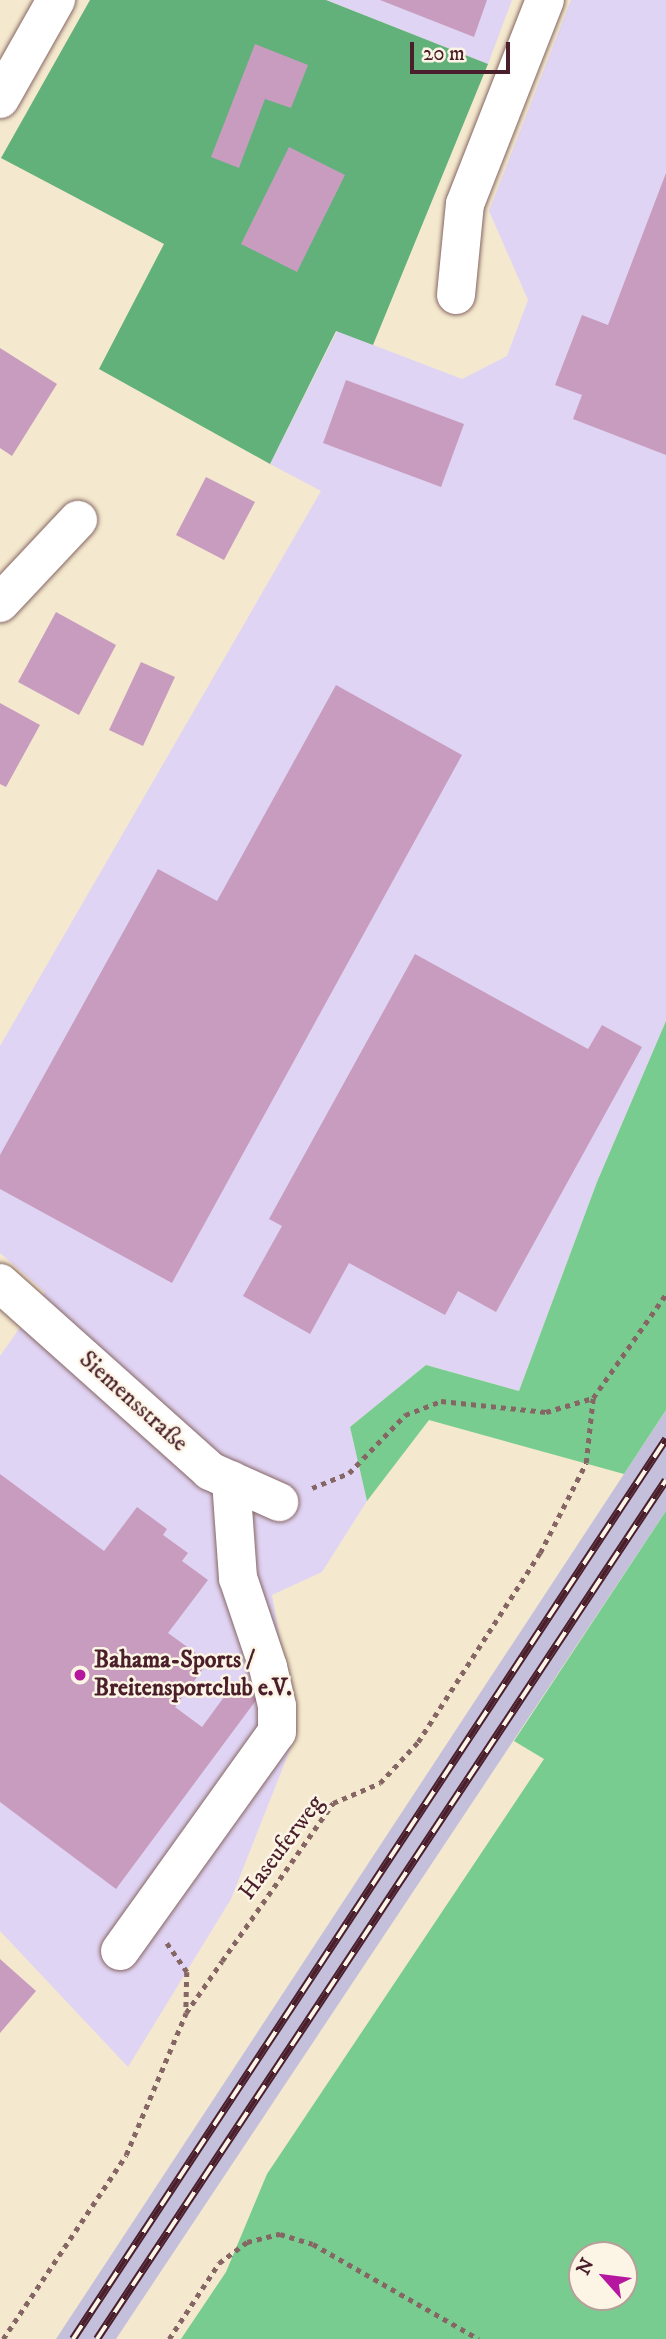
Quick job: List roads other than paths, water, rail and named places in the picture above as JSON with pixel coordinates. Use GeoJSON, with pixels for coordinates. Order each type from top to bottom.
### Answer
{"type":"FeatureCollection","features":[{"type":"Feature","properties":{"kind":"street"},"geometry":{"type":"LineString","coordinates":[[0,99],[56,0]]}},
{"type":"Feature","properties":{"kind":"street"},"geometry":{"type":"LineString","coordinates":[[456,295],[465,204],[545,0]]}},
{"type":"Feature","properties":{"kind":"street"},"geometry":{"type":"LineString","coordinates":[[0,603],[78,520]]}},
{"type":"Feature","properties":{"kind":"street","name":"Siemensstraße"},"geometry":{"type":"LineString","coordinates":[[0,1283],[210,1471],[279,1502]]}},
{"type":"Feature","properties":{"kind":"street"},"geometry":{"type":"LineString","coordinates":[[120,1951],[277,1732],[277,1706],[268,1667],[238,1578],[231,1480]]}},
{"type":"Feature","properties":{"kind":"railway"},"geometry":{"type":"LineString","coordinates":[[73,2339],[666,1439]]}},
{"type":"Feature","properties":{"kind":"railway"},"geometry":{"type":"LineString","coordinates":[[97,2339],[666,1480]]}},
{"type":"Feature","properties":{"kind":"place","name":"Bahama-Sports / Breitensportclub e.V."},"geometry":{"type":"Point","coordinates":[80,1675]}}]}
